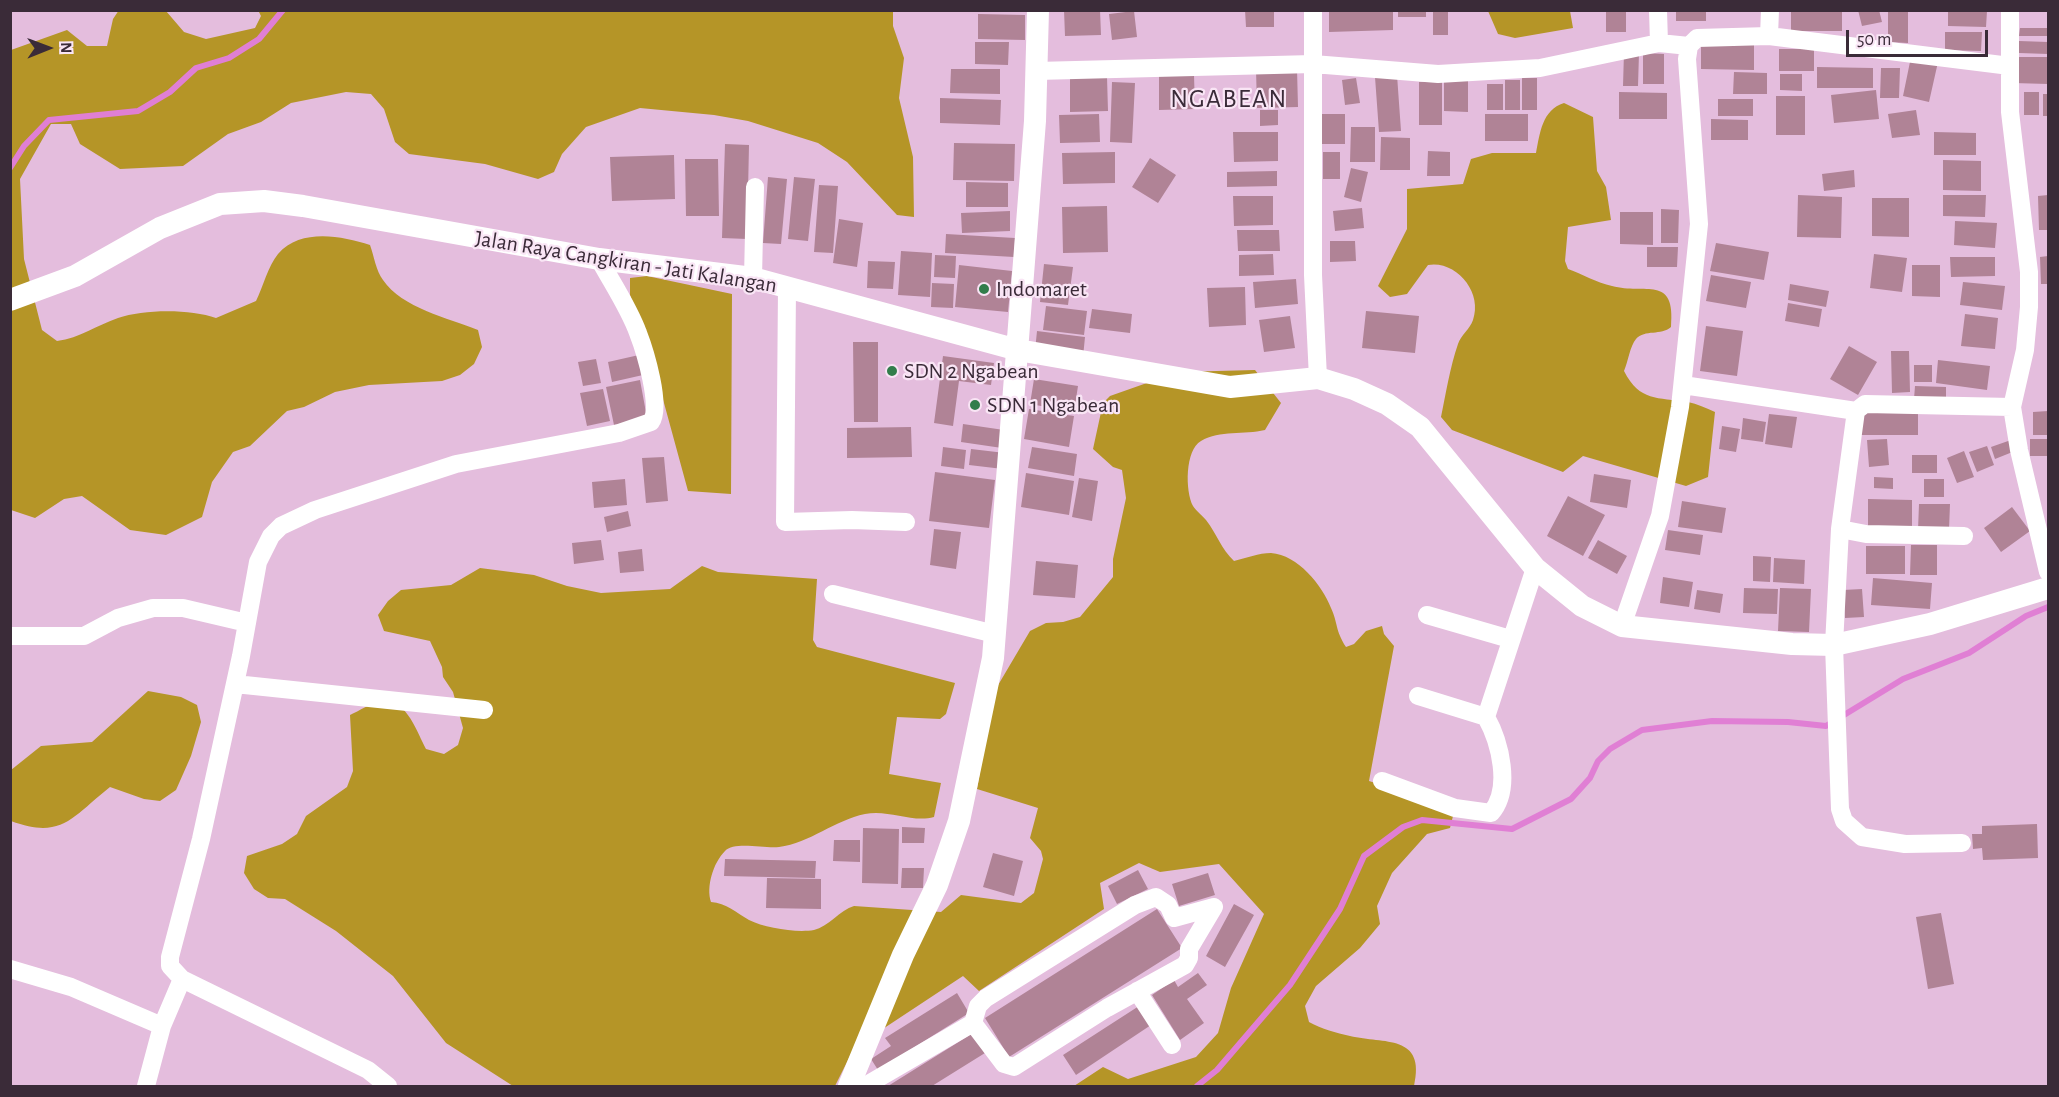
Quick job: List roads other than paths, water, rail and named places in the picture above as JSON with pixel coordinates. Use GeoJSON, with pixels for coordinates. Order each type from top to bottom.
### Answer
{"type":"FeatureCollection","features":[{"type":"Feature","properties":{"kind":"street"},"geometry":{"type":"LineString","coordinates":[[849,1086],[903,955],[938,885],[959,821],[993,658],[1018,350],[1038,10]]}},
{"type":"Feature","properties":{"kind":"street"},"geometry":{"type":"LineString","coordinates":[[1313,10],[1313,275],[1318,378]]}},
{"type":"Feature","properties":{"kind":"street"},"geometry":{"type":"LineString","coordinates":[[1658,10],[1659,43]]}},
{"type":"Feature","properties":{"kind":"street"},"geometry":{"type":"LineString","coordinates":[[1769,36],[1770,10]]}},
{"type":"Feature","properties":{"kind":"street"},"geometry":{"type":"LineString","coordinates":[[2010,10],[2010,112],[2029,272],[2030,307],[2025,350],[2012,407],[2019,450],[2049,572]]}},
{"type":"Feature","properties":{"kind":"street"},"geometry":{"type":"LineString","coordinates":[[1622,627],[1660,516],[1683,385],[1699,224],[1687,59],[1689,46],[1697,38],[1769,36],[2010,66]]}},
{"type":"Feature","properties":{"kind":"street"},"geometry":{"type":"LineString","coordinates":[[1036,71],[1313,64],[1438,74],[1540,68],[1659,43],[1689,46]]}},
{"type":"Feature","properties":{"kind":"street"},"geometry":{"type":"LineString","coordinates":[[753,278],[755,187]]}},
{"type":"Feature","properties":{"kind":"street","name":"Jalan Raya Cangkiran - Jati Kalangan"},"geometry":{"type":"LineString","coordinates":[[10,300],[75,276],[160,228],[220,204],[264,201],[303,206],[599,259],[753,278],[1018,350],[1230,387],[1318,378],[1354,389],[1387,404],[1420,427],[1534,568],[1582,606],[1622,627],[1792,644],[1834,645],[1930,624],[2049,588]]}},
{"type":"Feature","properties":{"kind":"street"},"geometry":{"type":"LineString","coordinates":[[388,1086],[368,1070],[182,979],[170,966],[170,957],[201,839],[235,684],[258,562],[271,536],[281,526],[315,510],[456,464],[619,433],[651,422],[655,414],[656,401],[638,333],[599,259]]}},
{"type":"Feature","properties":{"kind":"street"},"geometry":{"type":"LineString","coordinates":[[787,288],[785,522],[852,520],[906,522]]}},
{"type":"Feature","properties":{"kind":"street"},"geometry":{"type":"LineString","coordinates":[[1683,385],[1856,411]]}},
{"type":"Feature","properties":{"kind":"street"},"geometry":{"type":"LineString","coordinates":[[1962,843],[1905,844],[1862,837],[1844,821],[1840,810],[1835,720],[1834,645],[1840,529],[1856,411],[1865,404],[2012,407]]}},
{"type":"Feature","properties":{"kind":"street"},"geometry":{"type":"LineString","coordinates":[[1840,529],[1866,534],[1964,536]]}},
{"type":"Feature","properties":{"kind":"street"},"geometry":{"type":"LineString","coordinates":[[1486,717],[1534,568]]}},
{"type":"Feature","properties":{"kind":"street"},"geometry":{"type":"LineString","coordinates":[[833,594],[995,634]]}},
{"type":"Feature","properties":{"kind":"street"},"geometry":{"type":"LineString","coordinates":[[10,636],[84,636],[118,618],[153,608],[183,608],[247,622]]}},
{"type":"Feature","properties":{"kind":"street"},"geometry":{"type":"LineString","coordinates":[[1427,615],[1510,639]]}},
{"type":"Feature","properties":{"kind":"street"},"geometry":{"type":"LineString","coordinates":[[235,684],[484,710]]}},
{"type":"Feature","properties":{"kind":"street"},"geometry":{"type":"LineString","coordinates":[[1382,781],[1455,808],[1491,813],[1498,805],[1502,783],[1499,752],[1493,730],[1486,717],[1418,696]]}},
{"type":"Feature","properties":{"kind":"street"},"geometry":{"type":"LineString","coordinates":[[865,1086],[973,1023],[978,1006],[986,998],[1135,905],[1156,897],[1168,905],[1189,949],[1189,958],[1185,965],[1137,991],[1014,1067],[1004,1064],[973,1023]]}},
{"type":"Feature","properties":{"kind":"street"},"geometry":{"type":"LineString","coordinates":[[1174,918],[1214,907],[1189,949]]}},
{"type":"Feature","properties":{"kind":"street"},"geometry":{"type":"LineString","coordinates":[[10,969],[71,987],[162,1026]]}},
{"type":"Feature","properties":{"kind":"street"},"geometry":{"type":"LineString","coordinates":[[146,1086],[162,1026],[182,979]]}},
{"type":"Feature","properties":{"kind":"street"},"geometry":{"type":"LineString","coordinates":[[1137,991],[1172,1045]]}},
{"type":"Feature","properties":{"kind":"waterway"},"geometry":{"type":"LineString","coordinates":[[10,168],[24,146],[49,120],[138,111],[170,92],[196,68],[229,58],[259,39],[283,10]]}},
{"type":"Feature","properties":{"kind":"waterway"},"geometry":{"type":"LineString","coordinates":[[1197,1086],[1217,1070],[1290,985],[1340,909],[1364,856],[1403,827],[1422,820],[1512,829],[1571,799],[1590,778],[1598,761],[1610,749],[1642,730],[1712,721],[1788,722],[1826,726],[1903,679],[1969,653],[2026,616],[2048,607]]}},
{"type":"Feature","properties":{"kind":"place","name":"Indomaret"},"geometry":{"type":"Point","coordinates":[984,289]}},
{"type":"Feature","properties":{"kind":"place","name":"SDN 2 Ngabean"},"geometry":{"type":"Point","coordinates":[892,371]}},
{"type":"Feature","properties":{"kind":"place","name":"SDN 1 Ngabean"},"geometry":{"type":"Point","coordinates":[975,405]}},
{"type":"Feature","properties":{"kind":"district","name":"NGABEAN"},"geometry":{"type":"Point","coordinates":[1229,99]}}]}
